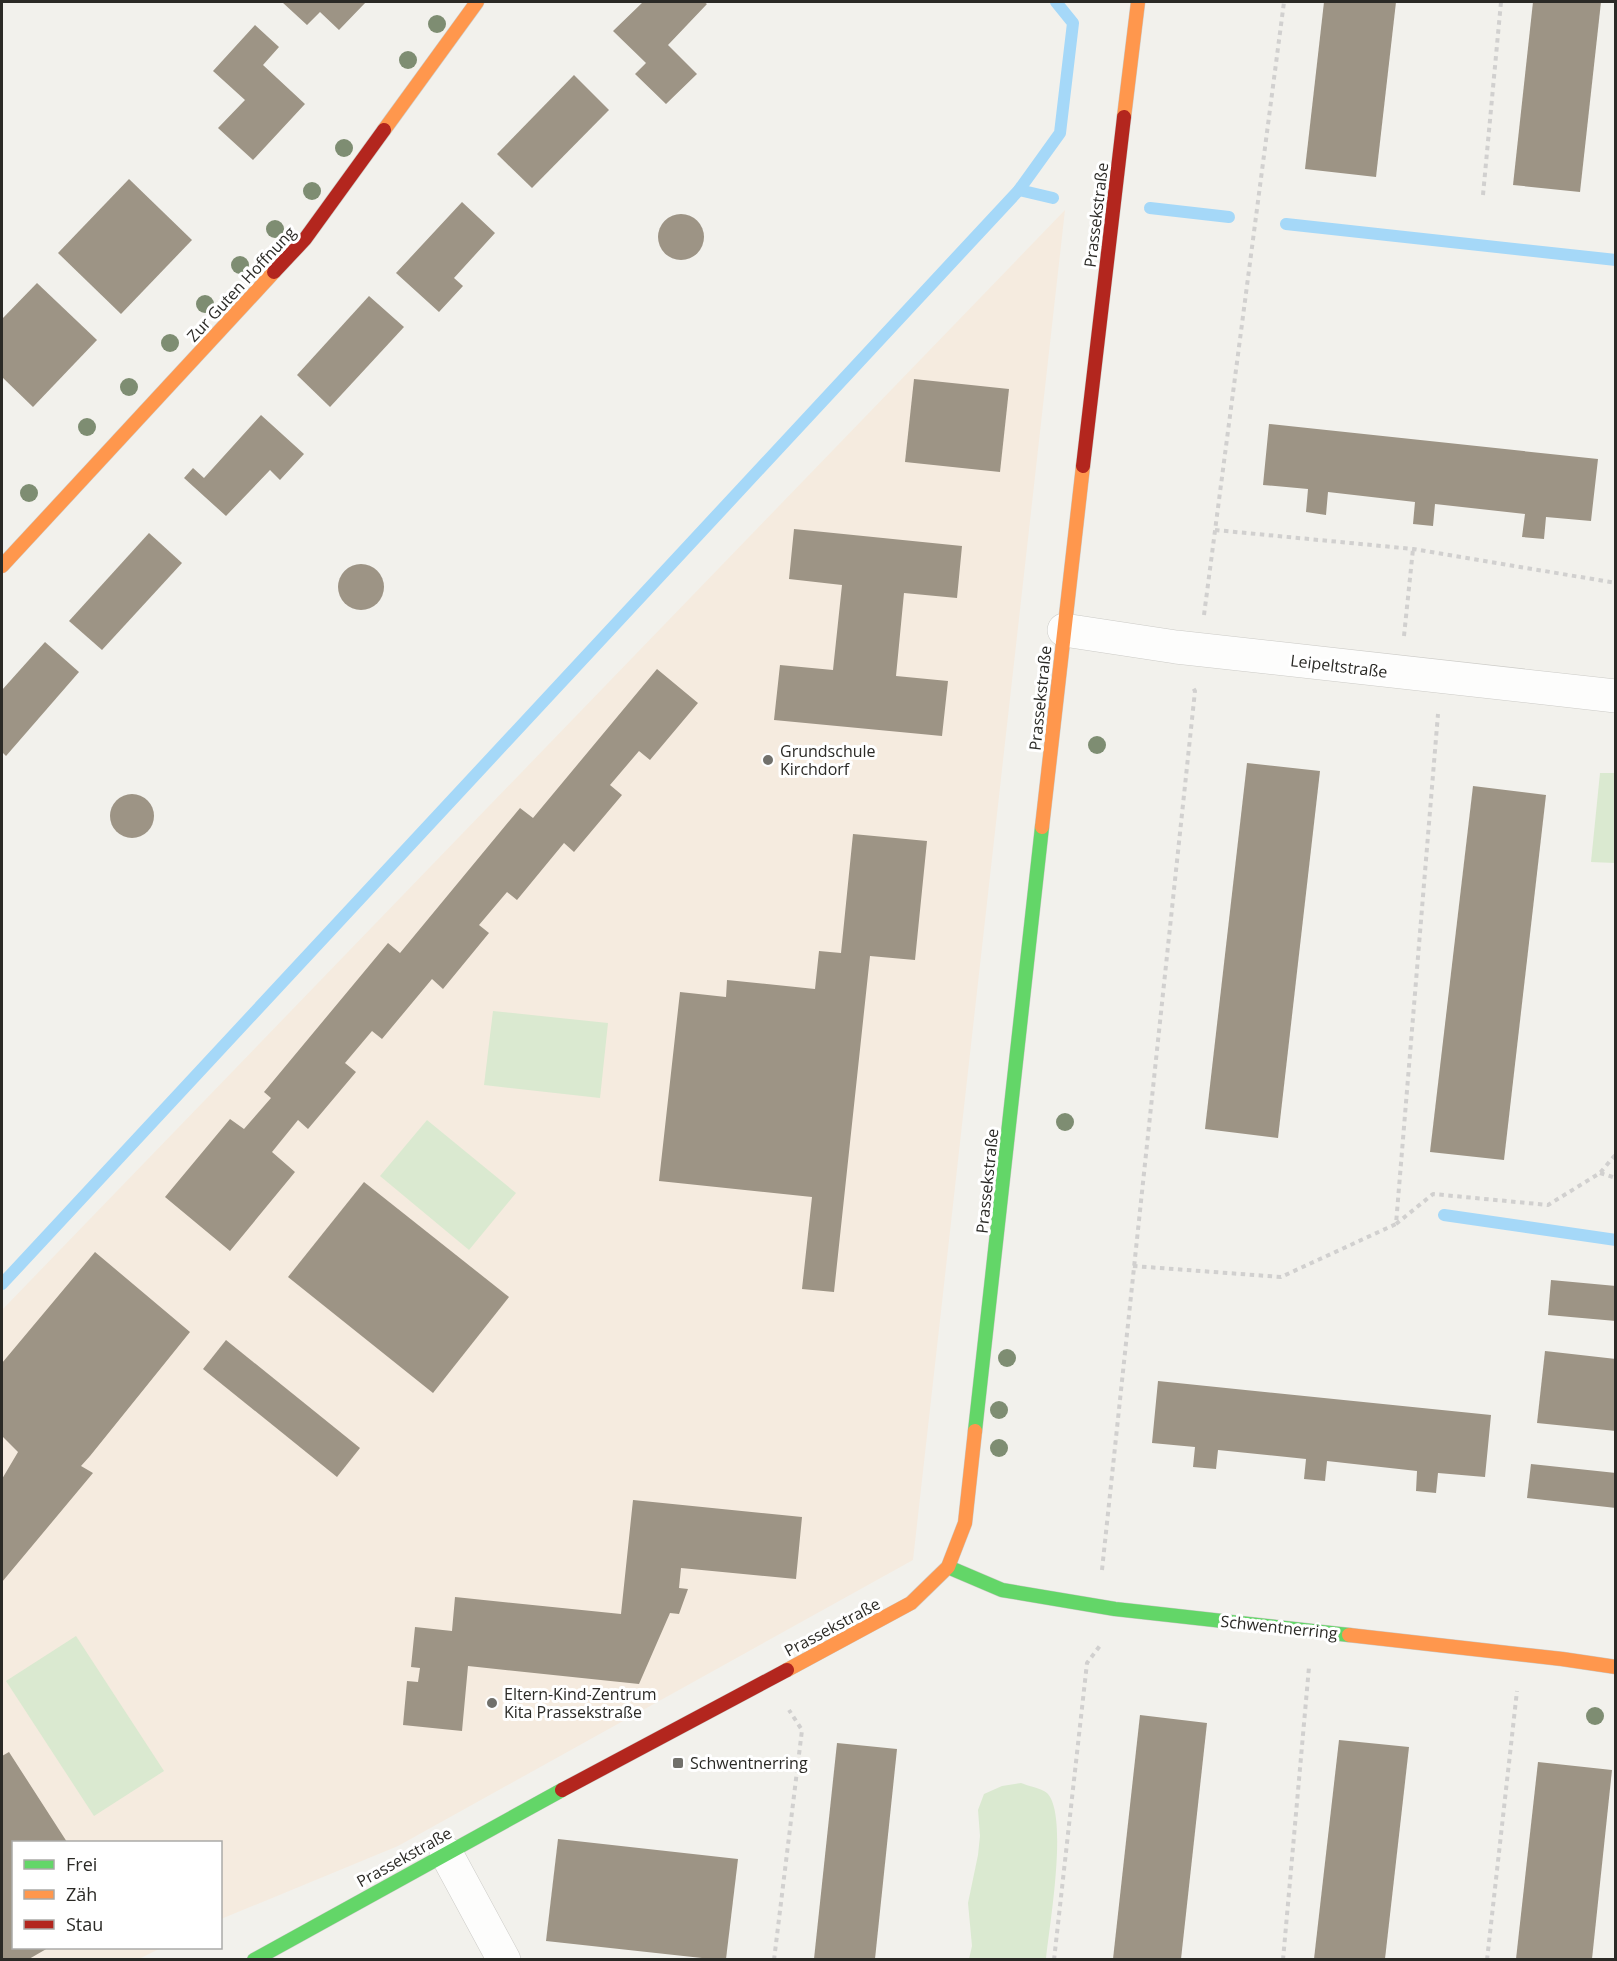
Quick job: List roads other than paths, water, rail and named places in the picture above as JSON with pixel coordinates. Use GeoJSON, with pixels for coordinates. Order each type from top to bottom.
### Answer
{"type":"FeatureCollection","features":[{"type":"Feature","properties":{"kind":"street","name":"Zur Guten Hoffnung"},"geometry":{"type":"LineString","coordinates":[[2,566],[305,239],[477,2]]}},
{"type":"Feature","properties":{"kind":"street","name":"Prassekstraße"},"geometry":{"type":"LineString","coordinates":[[254,1959],[910,1603],[948,1567],[965,1523],[1064,630],[1138,2]]}},
{"type":"Feature","properties":{"kind":"street","name":"Leipeltstraße"},"geometry":{"type":"LineString","coordinates":[[1064,630],[1176,647],[1616,696]]}},
{"type":"Feature","properties":{"kind":"street","name":"Schwentnerring"},"geometry":{"type":"LineString","coordinates":[[948,1567],[1002,1590],[1114,1610],[1616,1666]]}},
{"type":"Feature","properties":{"kind":"street"},"geometry":{"type":"LineString","coordinates":[[446,1853],[504,1959]]}},
{"type":"Feature","properties":{"kind":"waterway"},"geometry":{"type":"LineString","coordinates":[[2,1284],[1019,190],[1060,133],[1073,23],[1056,2]]}},
{"type":"Feature","properties":{"kind":"waterway"},"geometry":{"type":"LineString","coordinates":[[1019,190],[1053,198]]}},
{"type":"Feature","properties":{"kind":"waterway"},"geometry":{"type":"LineString","coordinates":[[1150,208],[1229,217]]}},
{"type":"Feature","properties":{"kind":"waterway"},"geometry":{"type":"LineString","coordinates":[[1286,224],[1616,260]]}},
{"type":"Feature","properties":{"kind":"waterway"},"geometry":{"type":"LineString","coordinates":[[1444,1215],[1616,1240]]}},
{"type":"Feature","properties":{"kind":"place","name":"Grundschule Kirchdorf"},"geometry":{"type":"Point","coordinates":[768,760]}},
{"type":"Feature","properties":{"kind":"place","name":"Eltern-Kind-Zentrum Kita Prassekstraße"},"geometry":{"type":"Point","coordinates":[492,1703]}},
{"type":"Feature","properties":{"kind":"place","name":"Schwentnerring"},"geometry":{"type":"Point","coordinates":[678,1763]}}]}
